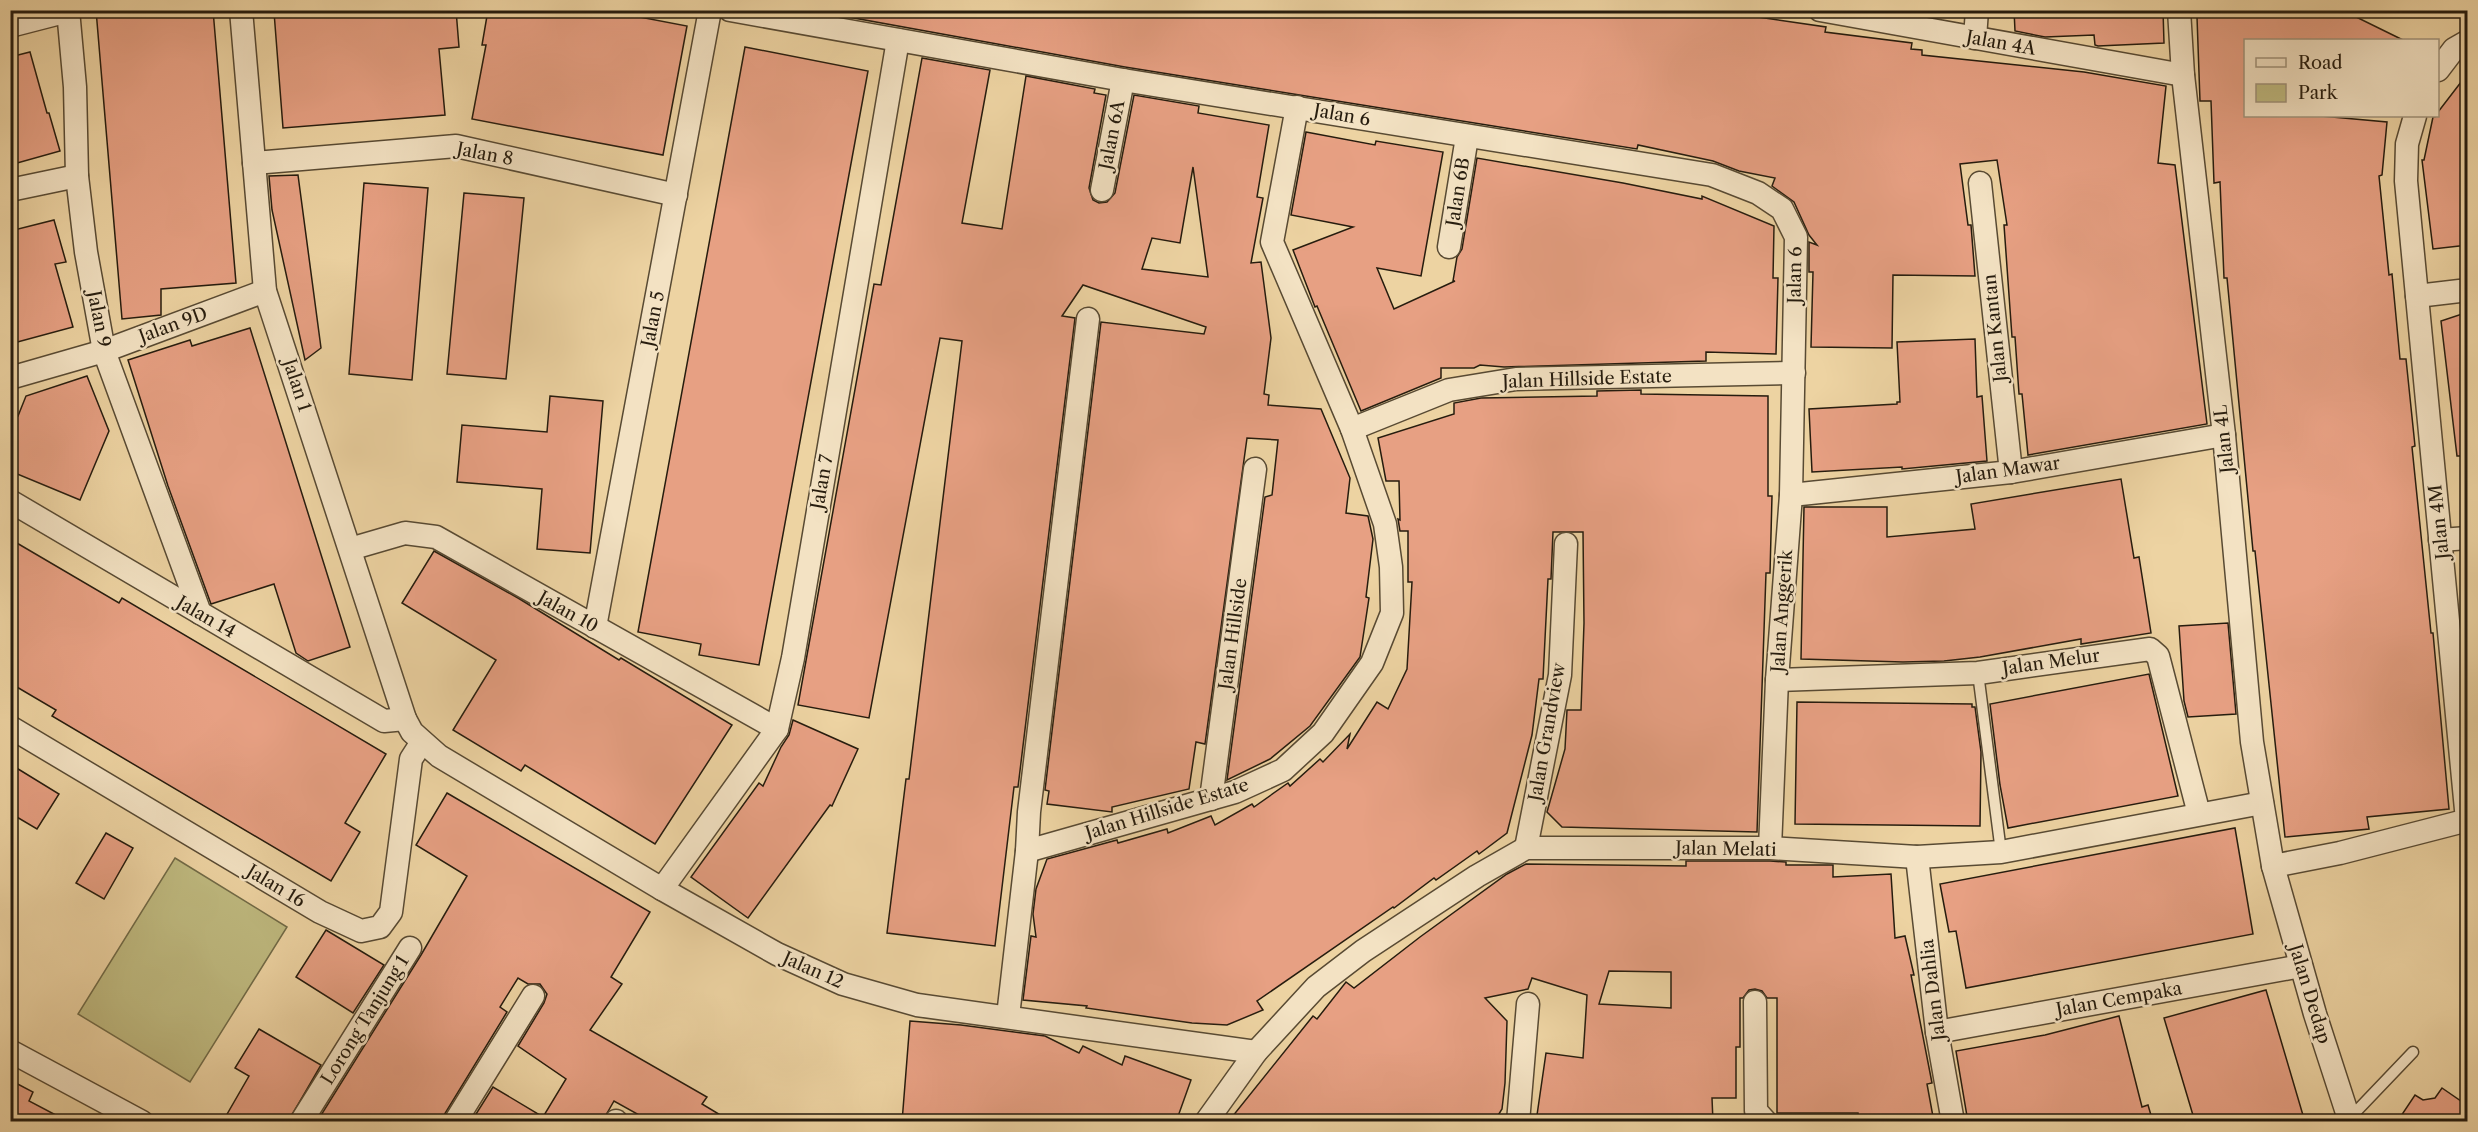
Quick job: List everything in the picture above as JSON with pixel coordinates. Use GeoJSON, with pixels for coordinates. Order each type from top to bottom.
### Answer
{"type":"FeatureCollection","features":[{"type":"Feature","properties":{"kind":"street","name":"Jalan 1"},"geometry":{"type":"LineString","coordinates":[[241,10],[266,291],[405,719],[412,732],[422,742]]}},
{"type":"Feature","properties":{"kind":"street","name":"Jalan 5"},"geometry":{"type":"LineString","coordinates":[[595,627],[710,10]]}},
{"type":"Feature","properties":{"kind":"street","name":"Jalan 6"},"geometry":{"type":"LineString","coordinates":[[730,10],[1123,80],[1713,176],[1758,193],[1782,209],[1796,237],[1794,373]]}},
{"type":"Feature","properties":{"kind":"street","name":"Jalan 4A"},"geometry":{"type":"LineString","coordinates":[[1820,10],[2183,75]]}},
{"type":"Feature","properties":{"kind":"street"},"geometry":{"type":"LineString","coordinates":[[1975,38],[1977,10]]}},
{"type":"Feature","properties":{"kind":"street","name":"Jalan 4L"},"geometry":{"type":"LineString","coordinates":[[2179,10],[2183,75],[2224,435],[2252,742],[2273,866]]}},
{"type":"Feature","properties":{"kind":"street"},"geometry":{"type":"LineString","coordinates":[[10,26],[68,11]]}},
{"type":"Feature","properties":{"kind":"street","name":"Jalan 9"},"geometry":{"type":"LineString","coordinates":[[68,11],[75,87],[77,176],[86,252],[104,351],[200,613]]}},
{"type":"Feature","properties":{"kind":"street","name":"Jalan 7"},"geometry":{"type":"LineString","coordinates":[[662,889],[777,729],[793,658],[898,40]]}},
{"type":"Feature","properties":{"kind":"street"},"geometry":{"type":"LineString","coordinates":[[2439,69],[2454,49],[2468,41]]}},
{"type":"Feature","properties":{"kind":"street","name":"Jalan 6A"},"geometry":{"type":"LineString","coordinates":[[1102,190],[1123,80]]}},
{"type":"Feature","properties":{"kind":"street","name":"Jalan Hillside Estate"},"geometry":{"type":"LineString","coordinates":[[1027,851],[1235,792],[1283,770],[1323,733],[1372,663],[1392,613],[1386,524],[1352,429],[1272,242],[1297,107]]}},
{"type":"Feature","properties":{"kind":"street","name":"Jalan 4M"},"geometry":{"type":"LineString","coordinates":[[2273,866],[2340,853],[2467,820],[2406,181],[2407,144],[2415,117]]}},
{"type":"Feature","properties":{"kind":"street","name":"Jalan 6B"},"geometry":{"type":"LineString","coordinates":[[1449,247],[1467,137]]}},
{"type":"Feature","properties":{"kind":"street","name":"Jalan 8"},"geometry":{"type":"LineString","coordinates":[[254,163],[456,146],[676,195]]}},
{"type":"Feature","properties":{"kind":"street"},"geometry":{"type":"LineString","coordinates":[[10,190],[77,176]]}},
{"type":"Feature","properties":{"kind":"street","name":"Jalan Kantan"},"geometry":{"type":"LineString","coordinates":[[1980,183],[2011,472]]}},
{"type":"Feature","properties":{"kind":"street"},"geometry":{"type":"LineString","coordinates":[[2417,296],[2468,290]]}},
{"type":"Feature","properties":{"kind":"street","name":"Jalan 9D"},"geometry":{"type":"LineString","coordinates":[[10,378],[104,351],[266,291]]}},
{"type":"Feature","properties":{"kind":"street"},"geometry":{"type":"LineString","coordinates":[[1008,1016],[1027,851],[1029,812],[1088,319]]}},
{"type":"Feature","properties":{"kind":"street","name":"Jalan Hillside Estate"},"geometry":{"type":"LineString","coordinates":[[1352,429],[1449,390],[1516,379],[1794,373]]}},
{"type":"Feature","properties":{"kind":"street","name":"Jalan Anggerik"},"geometry":{"type":"LineString","coordinates":[[1770,848],[1777,680],[1791,495],[1794,373]]}},
{"type":"Feature","properties":{"kind":"street","name":"Jalan Mawar"},"geometry":{"type":"LineString","coordinates":[[1791,495],[2011,472],[2224,435]]}},
{"type":"Feature","properties":{"kind":"street","name":"Jalan Hillside"},"geometry":{"type":"LineString","coordinates":[[1211,799],[1255,470]]}},
{"type":"Feature","properties":{"kind":"street","name":"Jalan 14"},"geometry":{"type":"LineString","coordinates":[[10,501],[384,721],[405,719]]}},
{"type":"Feature","properties":{"kind":"street","name":"Jalan 10"},"geometry":{"type":"LineString","coordinates":[[350,549],[405,533],[436,537],[777,729]]}},
{"type":"Feature","properties":{"kind":"street"},"geometry":{"type":"LineString","coordinates":[[2440,540],[2468,538]]}},
{"type":"Feature","properties":{"kind":"street","name":"Jalan Grandview"},"geometry":{"type":"LineString","coordinates":[[1527,848],[1560,675],[1566,544]]}},
{"type":"Feature","properties":{"kind":"street","name":"Jalan Melur"},"geometry":{"type":"LineString","coordinates":[[1777,680],[1978,673],[2150,649],[2158,656],[2199,814]]}},
{"type":"Feature","properties":{"kind":"street","name":"Jalan 16"},"geometry":{"type":"LineString","coordinates":[[10,728],[320,912],[361,931],[380,927],[391,912],[411,759],[422,742]]}},
{"type":"Feature","properties":{"kind":"street","name":"Jalan 12"},"geometry":{"type":"LineString","coordinates":[[422,742],[439,756],[662,889],[777,954],[843,984],[917,1005],[1256,1052]]}},
{"type":"Feature","properties":{"kind":"street","name":"Jalan Melati"},"geometry":{"type":"LineString","coordinates":[[1206,1122],[1256,1052],[1316,987],[1362,951],[1477,876],[1527,848],[1770,848],[1917,857],[2001,852],[2262,802]]}},
{"type":"Feature","properties":{"kind":"street","name":"Jalan Dahlia"},"geometry":{"type":"LineString","coordinates":[[1917,857],[1937,1032],[1953,1122]]}},
{"type":"Feature","properties":{"kind":"street","name":"Jalan Dedap"},"geometry":{"type":"LineString","coordinates":[[2273,866],[2301,966],[2350,1120]]}},
{"type":"Feature","properties":{"kind":"street","name":"Lorong Tanjung 1"},"geometry":{"type":"LineString","coordinates":[[301,1122],[410,948]]}},
{"type":"Feature","properties":{"kind":"street","name":"Jalan Cempaka"},"geometry":{"type":"LineString","coordinates":[[1937,1032],[2301,966]]}},
{"type":"Feature","properties":{"kind":"street"},"geometry":{"type":"LineString","coordinates":[[455,1122],[533,996]]}},
{"type":"Feature","properties":{"kind":"street"},"geometry":{"type":"LineString","coordinates":[[1755,1002],[1756,1111],[1766,1122]]}},
{"type":"Feature","properties":{"kind":"street"},"geometry":{"type":"LineString","coordinates":[[1518,1122],[1528,1004]]}},
{"type":"Feature","properties":{"kind":"street"},"geometry":{"type":"LineString","coordinates":[[10,1051],[142,1122]]}},
{"type":"Feature","properties":{"kind":"lane"},"geometry":{"type":"LineString","coordinates":[[1978,673],[2001,852]]}},
{"type":"Feature","properties":{"kind":"lane"},"geometry":{"type":"LineString","coordinates":[[2350,1120],[2413,1052]]}},
{"type":"Feature","properties":{"kind":"green space"},"geometry":{"type":"Polygon","coordinates":[[[175,858],[287,927],[190,1082],[78,1014],[175,858]]]}},
{"type":"Feature","properties":{"kind":"building"},"geometry":{"type":"Polygon","coordinates":[[[96,10],[213,10],[236,283],[161,289],[161,315],[122,319],[96,10]]]}},
{"type":"Feature","properties":{"kind":"building"},"geometry":{"type":"Polygon","coordinates":[[[289,10],[456,10],[459,47],[439,49],[445,115],[283,128],[274,12],[289,10]]]}},
{"type":"Feature","properties":{"kind":"building"},"geometry":{"type":"Polygon","coordinates":[[[488,10],[603,10],[687,26],[663,155],[472,119],[486,45],[482,45],[488,10]]]}},
{"type":"Feature","properties":{"kind":"building"},"geometry":{"type":"Polygon","coordinates":[[[821,10],[1738,10],[1738,14],[1826,27],[1825,32],[1912,43],[1911,49],[1922,50],[1922,55],[2084,72],[2166,86],[2158,163],[2175,165],[2207,424],[2028,455],[2022,394],[2019,394],[2015,337],[2012,337],[2004,225],[2007,225],[1997,160],[1960,164],[1968,225],[1971,225],[1975,276],[1893,275],[1892,348],[1811,347],[1813,272],[1809,272],[1809,242],[1817,245],[1809,235],[1794,202],[1772,186],[1775,178],[1739,171],[1713,161],[1638,145],[1637,149],[1125,67],[821,12],[821,10]]]}},
{"type":"Feature","properties":{"kind":"building"},"geometry":{"type":"Polygon","coordinates":[[[2014,10],[2163,10],[2164,43],[2098,46],[2095,45],[2094,35],[2045,37],[2015,31],[2014,10]]]}},
{"type":"Feature","properties":{"kind":"building"},"geometry":{"type":"Polygon","coordinates":[[[2303,10],[2342,10],[2401,39],[2244,39],[2244,117],[2332,117],[2387,122],[2382,175],[2379,176],[2400,359],[2406,359],[2415,446],[2412,447],[2431,633],[2433,633],[2449,809],[2367,817],[2369,829],[2285,837],[2255,551],[2253,551],[2227,278],[2224,278],[2220,182],[2214,183],[2211,101],[2200,101],[2197,17],[2303,14],[2303,10]]]}},
{"type":"Feature","properties":{"kind":"building"},"geometry":{"type":"Polygon","coordinates":[[[745,47],[868,71],[759,665],[699,655],[701,644],[638,632],[745,47]]]}},
{"type":"Feature","properties":{"kind":"building"},"geometry":{"type":"Polygon","coordinates":[[[30,52],[60,151],[10,165],[10,57],[30,52]]]}},
{"type":"Feature","properties":{"kind":"building"},"geometry":{"type":"Polygon","coordinates":[[[922,58],[990,70],[962,223],[1002,229],[1026,76],[1095,89],[1094,93],[1106,95],[1089,188],[1093,200],[1099,203],[1107,202],[1115,193],[1134,95],[1199,106],[1198,113],[1269,125],[1257,197],[1263,198],[1251,263],[1261,262],[1271,338],[1264,394],[1269,395],[1268,405],[1321,409],[1350,478],[1346,513],[1368,516],[1373,539],[1366,597],[1369,598],[1360,657],[1310,726],[1270,759],[1227,780],[1265,497],[1272,495],[1278,440],[1247,438],[1205,744],[1196,742],[1189,789],[1112,807],[1112,812],[1047,804],[1049,791],[1045,790],[1101,322],[1204,334],[1206,327],[1083,285],[1062,316],[1075,318],[1018,787],[1014,787],[995,946],[887,933],[906,779],[909,779],[962,341],[940,338],[869,718],[798,705],[874,284],[881,285],[922,58]],[[1193,167],[1180,243],[1152,238],[1142,269],[1208,277],[1193,167]]]}},
{"type":"Feature","properties":{"kind":"building"},"geometry":{"type":"Polygon","coordinates":[[[2468,73],[2468,245],[2433,249],[2422,160],[2424,160],[2433,117],[2439,117],[2439,111],[2468,73]]]}},
{"type":"Feature","properties":{"kind":"building"},"geometry":{"type":"Polygon","coordinates":[[[1306,132],[1375,145],[1376,141],[1443,152],[1421,276],[1377,268],[1394,309],[1455,281],[1453,281],[1457,257],[1462,249],[1477,158],[1702,199],[1702,196],[1774,226],[1773,278],[1778,278],[1776,354],[1706,352],[1706,361],[1504,367],[1480,365],[1474,368],[1441,368],[1441,378],[1361,411],[1317,306],[1315,307],[1293,250],[1353,227],[1291,215],[1306,132]]]}},
{"type":"Feature","properties":{"kind":"building"},"geometry":{"type":"Polygon","coordinates":[[[298,175],[321,348],[305,360],[272,210],[269,176],[298,175]]]}},
{"type":"Feature","properties":{"kind":"building"},"geometry":{"type":"Polygon","coordinates":[[[364,183],[428,188],[412,380],[349,374],[364,183]]]}},
{"type":"Feature","properties":{"kind":"building"},"geometry":{"type":"Polygon","coordinates":[[[464,193],[524,198],[506,379],[447,374],[464,193]]]}},
{"type":"Feature","properties":{"kind":"building"},"geometry":{"type":"Polygon","coordinates":[[[54,220],[66,262],[55,264],[73,327],[10,344],[10,231],[54,220]]]}},
{"type":"Feature","properties":{"kind":"building"},"geometry":{"type":"Polygon","coordinates":[[[2468,312],[2468,456],[2457,456],[2441,321],[2468,312]]]}},
{"type":"Feature","properties":{"kind":"building"},"geometry":{"type":"Polygon","coordinates":[[[250,328],[350,647],[308,661],[296,653],[274,584],[211,604],[168,486],[128,360],[190,340],[192,346],[250,328]]]}},
{"type":"Feature","properties":{"kind":"building"},"geometry":{"type":"Polygon","coordinates":[[[1975,339],[1977,397],[1982,396],[1987,461],[1902,469],[1902,467],[1812,472],[1809,409],[1897,404],[1900,402],[1897,342],[1975,339]]]}},
{"type":"Feature","properties":{"kind":"building"},"geometry":{"type":"Polygon","coordinates":[[[87,376],[109,431],[80,500],[10,471],[10,413],[18,416],[26,396],[87,376]]]}},
{"type":"Feature","properties":{"kind":"building"},"geometry":{"type":"Polygon","coordinates":[[[1641,390],[1641,394],[1768,396],[1768,496],[1772,496],[1770,573],[1766,573],[1757,832],[1562,827],[1547,812],[1565,749],[1567,710],[1581,710],[1584,623],[1583,532],[1553,532],[1543,679],[1539,679],[1532,735],[1507,833],[1479,854],[1477,851],[1436,880],[1434,878],[1394,908],[1257,1001],[1263,1010],[1227,1025],[1192,1023],[1086,1008],[1087,1006],[1023,1000],[1031,936],[1036,937],[1033,914],[1036,889],[1047,859],[1167,829],[1168,833],[1211,816],[1215,825],[1252,804],[1254,807],[1288,783],[1290,786],[1320,759],[1323,762],[1350,734],[1347,749],[1377,702],[1388,709],[1407,669],[1412,582],[1408,582],[1408,531],[1400,531],[1398,519],[1400,520],[1399,481],[1386,481],[1378,438],[1454,414],[1454,403],[1481,398],[1597,396],[1597,391],[1641,390]]]}},
{"type":"Feature","properties":{"kind":"building"},"geometry":{"type":"Polygon","coordinates":[[[550,396],[603,401],[590,553],[537,549],[542,489],[457,482],[462,425],[547,432],[550,396]]]}},
{"type":"Feature","properties":{"kind":"building"},"geometry":{"type":"Polygon","coordinates":[[[2121,479],[2134,558],[2139,557],[2151,633],[2081,644],[2081,639],[1944,661],[1801,659],[1804,507],[1887,507],[1887,537],[1975,529],[1971,504],[2121,479]]]}},
{"type":"Feature","properties":{"kind":"building"},"geometry":{"type":"Polygon","coordinates":[[[10,539],[119,603],[122,598],[386,754],[345,823],[360,832],[331,881],[52,716],[56,710],[10,683],[10,539]]]}},
{"type":"Feature","properties":{"kind":"building"},"geometry":{"type":"Polygon","coordinates":[[[434,551],[518,598],[619,660],[621,658],[732,725],[655,844],[525,765],[521,771],[453,730],[496,660],[402,603],[434,551]]]}},
{"type":"Feature","properties":{"kind":"building"},"geometry":{"type":"Polygon","coordinates":[[[2228,623],[2236,714],[2188,717],[2184,701],[2179,626],[2228,623]]]}},
{"type":"Feature","properties":{"kind":"building"},"geometry":{"type":"Polygon","coordinates":[[[2149,674],[2178,796],[2008,828],[1990,704],[2149,674]]]}},
{"type":"Feature","properties":{"kind":"building"},"geometry":{"type":"Polygon","coordinates":[[[1797,702],[1972,704],[1972,707],[1975,707],[1981,752],[1980,826],[1795,824],[1797,702]]]}},
{"type":"Feature","properties":{"kind":"building"},"geometry":{"type":"Polygon","coordinates":[[[793,720],[858,749],[832,806],[830,805],[748,918],[691,877],[759,783],[763,786],[789,735],[793,720]]]}},
{"type":"Feature","properties":{"kind":"building"},"geometry":{"type":"Polygon","coordinates":[[[10,764],[59,794],[37,829],[10,813],[10,764]]]}},
{"type":"Feature","properties":{"kind":"building"},"geometry":{"type":"Polygon","coordinates":[[[447,793],[650,912],[611,977],[622,984],[590,1030],[707,1097],[702,1104],[732,1122],[638,1122],[641,1116],[614,1101],[602,1122],[471,1122],[493,1087],[543,1117],[566,1079],[518,1046],[547,994],[540,984],[528,984],[518,978],[500,1007],[507,1012],[444,1115],[442,1122],[318,1120],[421,955],[467,876],[416,845],[447,793]]]}},
{"type":"Feature","properties":{"kind":"building"},"geometry":{"type":"Polygon","coordinates":[[[2235,828],[2253,934],[1966,988],[1956,931],[1949,932],[1940,884],[2235,828]]]}},
{"type":"Feature","properties":{"kind":"building"},"geometry":{"type":"Polygon","coordinates":[[[106,833],[133,848],[104,899],[76,883],[106,833]]]}},
{"type":"Feature","properties":{"kind":"building"},"geometry":{"type":"Polygon","coordinates":[[[1686,861],[1770,861],[1786,862],[1786,865],[1833,865],[1833,877],[1891,874],[1895,938],[1905,936],[1914,975],[1911,975],[1932,1083],[1927,1084],[1934,1122],[1859,1122],[1858,1113],[1777,1113],[1777,998],[1767,998],[1762,991],[1755,989],[1749,990],[1743,998],[1740,998],[1740,1047],[1736,1047],[1736,1098],[1712,1098],[1713,1122],[1536,1122],[1546,1053],[1583,1058],[1587,995],[1532,978],[1528,989],[1485,998],[1507,1021],[1502,1109],[1494,1122],[1228,1122],[1313,1016],[1317,1019],[1346,982],[1354,988],[1507,874],[1526,864],[1686,866],[1686,861]],[[1609,971],[1599,1004],[1671,1008],[1671,972],[1609,971]]]}},
{"type":"Feature","properties":{"kind":"building"},"geometry":{"type":"Polygon","coordinates":[[[326,930],[384,965],[353,1013],[296,977],[326,930]]]}},
{"type":"Feature","properties":{"kind":"building"},"geometry":{"type":"Polygon","coordinates":[[[2266,990],[2305,1122],[2195,1122],[2164,1018],[2266,990]]]}},
{"type":"Feature","properties":{"kind":"building"},"geometry":{"type":"Polygon","coordinates":[[[2119,1016],[2142,1107],[2148,1105],[2153,1122],[1968,1122],[1956,1051],[2045,1035],[2119,1016]]]}},
{"type":"Feature","properties":{"kind":"building"},"geometry":{"type":"Polygon","coordinates":[[[910,1021],[1045,1036],[1079,1053],[1083,1046],[1122,1065],[1125,1056],[1191,1080],[1176,1122],[902,1122],[910,1021]]]}},
{"type":"Feature","properties":{"kind":"building"},"geometry":{"type":"Polygon","coordinates":[[[259,1029],[321,1065],[288,1122],[236,1122],[226,1116],[249,1076],[235,1068],[259,1029]]]}},
{"type":"Feature","properties":{"kind":"building"},"geometry":{"type":"Polygon","coordinates":[[[10,1080],[33,1092],[29,1101],[69,1122],[10,1122],[10,1080]]]}},
{"type":"Feature","properties":{"kind":"building"},"geometry":{"type":"Polygon","coordinates":[[[2442,1088],[2468,1106],[2468,1122],[2397,1122],[2415,1095],[2423,1100],[2435,1098],[2442,1088]]]}}]}
